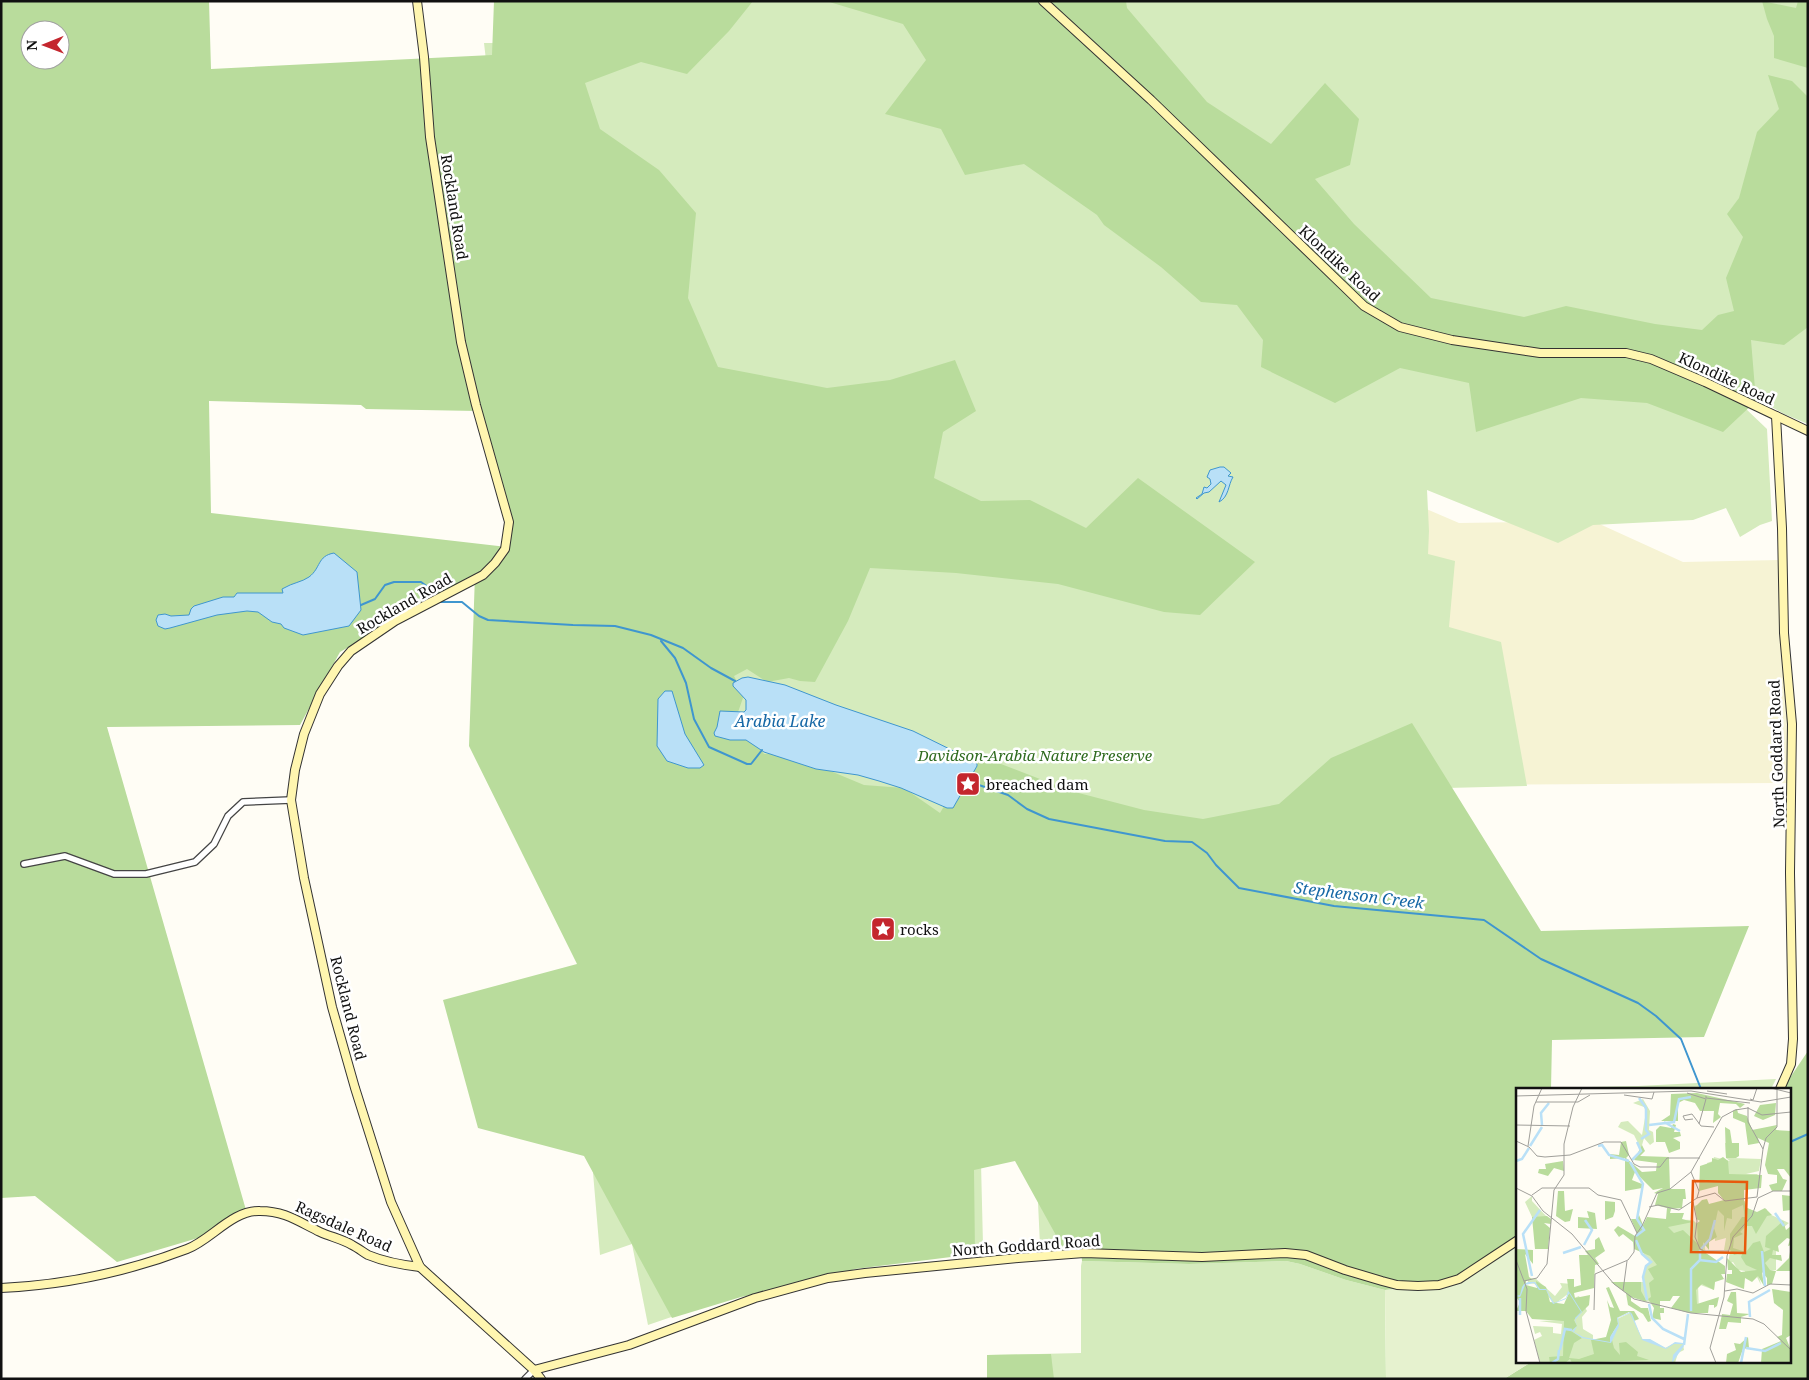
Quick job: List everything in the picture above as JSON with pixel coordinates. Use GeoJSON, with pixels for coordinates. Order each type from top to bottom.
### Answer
{"type":"FeatureCollection","features":[{"type":"Feature","properties":{"kind":"main road","name":"Rockland Road"},"geometry":{"type":"LineString","coordinates":[[417,1],[424,57],[432,155],[461,342],[476,406],[509,522],[508,541],[500,558],[483,575],[395,621],[350,651],[320,694],[309,718],[295,770],[291,800],[304,878],[340,1037],[391,1202],[420,1266],[534,1370],[541,1379]]}},
{"type":"Feature","properties":{"kind":"main road","name":"Klondike Road"},"geometry":{"type":"LineString","coordinates":[[1043,1],[1151,100],[1364,306],[1383,319],[1400,327],[1480,345],[1540,353],[1626,353],[1651,359],[1705,382],[1808,431]]}},
{"type":"Feature","properties":{"kind":"main road","name":"North Goddard Road"},"geometry":{"type":"LineString","coordinates":[[1776,416],[1782,528],[1783,626],[1790,699],[1792,753],[1790,873],[1793,1039],[1791,1064],[1780,1088]]}},
{"type":"Feature","properties":{"kind":"main road","name":"Ragsdale Road"},"geometry":{"type":"LineString","coordinates":[[1,1288],[36,1286],[120,1271],[189,1248],[234,1219],[258,1211],[282,1214],[300,1220],[320,1232],[352,1244],[368,1254],[396,1264],[420,1266]]}},
{"type":"Feature","properties":{"kind":"main road","name":"North Goddard Road"},"geometry":{"type":"LineString","coordinates":[[534,1370],[629,1345],[755,1298],[828,1278],[858,1274],[1084,1253],[1202,1257],[1284,1253],[1306,1255],[1345,1270],[1382,1281],[1418,1286],[1439,1284],[1459,1279],[1516,1241]]}},
{"type":"Feature","properties":{"kind":"street"},"geometry":{"type":"LineString","coordinates":[[24,864],[65,856],[114,874],[146,874],[195,862],[214,844],[228,816],[243,802],[291,800]]}},
{"type":"Feature","properties":{"kind":"street"},"geometry":{"type":"LineString","coordinates":[[525,1379],[534,1370]]}},
{"type":"Feature","properties":{"kind":"shaded area"},"geometry":{"type":"Polygon","coordinates":[[[1331,468],[1459,523],[1593,521],[1683,562],[1785,560],[1792,783],[1450,785],[1331,468]]]}},
{"type":"Feature","properties":{"kind":"green space"},"geometry":{"type":"Polygon","coordinates":[[[1,1],[209,1],[211,69],[492,55],[494,1],[753,1],[729,31],[687,74],[641,62],[585,83],[600,129],[659,170],[696,213],[688,298],[718,367],[827,388],[890,380],[955,360],[976,411],[943,432],[934,478],[981,501],[1030,500],[1086,528],[1138,478],[1255,562],[1200,615],[1164,612],[1058,584],[956,573],[870,568],[848,621],[815,682],[789,678],[767,682],[747,669],[734,676],[744,695],[737,715],[764,754],[772,754],[816,769],[828,770],[864,785],[904,788],[940,813],[975,754],[1071,791],[1144,810],[1203,819],[1279,804],[1331,758],[1412,723],[1541,931],[1749,926],[1704,1037],[1552,1040],[1551,1088],[1516,1088],[1516,1245],[1459,1279],[1433,1286],[1385,1290],[1286,1261],[1189,1264],[1082,1261],[1081,1249],[1063,1248],[1015,1161],[974,1170],[975,1254],[855,1269],[826,1279],[741,1297],[672,1318],[584,1156],[478,1128],[443,1000],[577,964],[469,746],[475,575],[340,652],[300,725],[107,727],[246,1210],[198,1238],[117,1262],[35,1196],[1,1198],[1,1]],[[209,401],[211,513],[507,547],[509,533],[477,411],[366,409],[361,405],[209,401]]]}},
{"type":"Feature","properties":{"kind":"green space","name":"Davidson-Arabia Nature Preserve"},"geometry":{"type":"Polygon","coordinates":[[[657,1],[1037,1],[1308,267],[1745,408],[1767,429],[1772,521],[1760,525],[1740,537],[1726,508],[1693,520],[1593,525],[1558,543],[1427,490],[1428,554],[1455,561],[1449,627],[1501,642],[1527,786],[1447,788],[1385,1091],[1516,1088],[1516,1091],[1333,1259],[1088,1243],[1040,1245],[1034,1118],[980,1122],[983,1245],[874,1257],[797,1274],[648,1325],[632,1244],[600,1255],[591,1149],[605,791],[492,462],[490,95],[484,43],[656,43],[657,1]]]}},
{"type":"Feature","properties":{"kind":"green space"},"geometry":{"type":"Polygon","coordinates":[[[826,1],[1126,1],[1127,8],[1207,102],[1271,144],[1325,83],[1359,119],[1350,165],[1315,179],[1354,224],[1431,298],[1524,317],[1566,306],[1655,324],[1702,330],[1718,315],[1734,311],[1726,278],[1743,237],[1727,214],[1739,198],[1757,132],[1779,109],[1768,75],[1792,81],[1808,97],[1808,327],[1784,345],[1751,340],[1756,401],[1723,432],[1647,403],[1581,398],[1476,432],[1469,383],[1400,368],[1335,403],[1261,367],[1263,340],[1237,305],[1201,302],[1161,267],[1104,225],[1097,215],[1024,164],[965,175],[941,129],[885,114],[926,60],[903,24],[826,1]]]}},
{"type":"Feature","properties":{"kind":"green space"},"geometry":{"type":"Polygon","coordinates":[[[1063,1],[1808,1],[1808,424],[1784,414],[1747,393],[1431,326],[1063,1]]]}},
{"type":"Feature","properties":{"kind":"green space"},"geometry":{"type":"Polygon","coordinates":[[[1762,1],[1796,8],[1798,1],[1808,1],[1808,68],[1774,58],[1774,36],[1762,1]]]}},
{"type":"Feature","properties":{"kind":"green space"},"geometry":{"type":"Polygon","coordinates":[[[1808,1051],[1808,1379],[1504,1379],[1531,1362],[1792,1362],[1792,1088],[1783,1088],[1808,1051]]]}},
{"type":"Feature","properties":{"kind":"green space","name":"Davidson-Arabia Nature Preserve"},"geometry":{"type":"Polygon","coordinates":[[[1776,1079],[1772,1088],[1537,1088],[1638,1086],[1776,1079]]]}},
{"type":"Feature","properties":{"kind":"green space"},"geometry":{"type":"Polygon","coordinates":[[[1516,1245],[1516,1362],[1531,1362],[1504,1379],[1386,1379],[1385,1290],[1433,1286],[1459,1279],[1516,1245]]]}},
{"type":"Feature","properties":{"kind":"green space"},"geometry":{"type":"Polygon","coordinates":[[[1082,1261],[1189,1264],[1286,1261],[1385,1290],[1386,1379],[987,1379],[987,1355],[1081,1353],[1082,1261]]]}},
{"type":"Feature","properties":{"kind":"green space"},"geometry":{"type":"Polygon","coordinates":[[[1051,1354],[1054,1379],[987,1379],[987,1355],[1051,1354]]]}},
{"type":"Feature","properties":{"kind":"water"},"geometry":{"type":"Polygon","coordinates":[[[1224,467],[1231,473],[1228,476],[1233,477],[1225,497],[1219,502],[1226,485],[1221,481],[1209,492],[1204,493],[1197,499],[1202,494],[1204,487],[1207,488],[1211,484],[1210,479],[1207,477],[1210,470],[1224,467]]]}},
{"type":"Feature","properties":{"kind":"water"},"geometry":{"type":"Polygon","coordinates":[[[334,553],[357,572],[361,610],[349,626],[303,635],[284,628],[281,624],[272,622],[258,612],[247,611],[217,615],[165,629],[158,626],[156,620],[158,615],[189,615],[194,606],[223,597],[234,597],[237,593],[283,593],[282,589],[309,577],[325,557],[334,553]]]}},
{"type":"Feature","properties":{"kind":"water","name":"Arabia Lake"},"geometry":{"type":"Polygon","coordinates":[[[748,677],[785,685],[836,705],[913,731],[972,760],[977,766],[953,808],[947,808],[901,788],[879,781],[858,775],[816,769],[764,752],[746,740],[730,740],[715,736],[714,733],[720,711],[744,712],[746,710],[746,700],[733,686],[733,683],[748,677]]]}},
{"type":"Feature","properties":{"kind":"water"},"geometry":{"type":"Polygon","coordinates":[[[665,691],[672,691],[685,734],[704,765],[700,768],[688,768],[667,761],[657,746],[658,699],[665,691]]]}},
{"type":"Feature","properties":{"kind":"waterway","name":"Stephenson Creek"},"geometry":{"type":"LineString","coordinates":[[361,605],[375,599],[385,585],[394,582],[421,582],[432,590],[432,593]]}},
{"type":"Feature","properties":{"kind":"waterway","name":"Stephenson Creek"},"geometry":{"type":"LineString","coordinates":[[439,602],[462,602],[479,616],[488,620],[615,626],[651,635],[683,648],[711,668],[735,681]]}},
{"type":"Feature","properties":{"kind":"waterway","name":"Stephenson Creek"},"geometry":{"type":"LineString","coordinates":[[661,641],[675,658],[686,683],[694,719],[709,747],[747,764],[751,764],[762,750]]}},
{"type":"Feature","properties":{"kind":"waterway","name":"Stephenson Creek"},"geometry":{"type":"LineString","coordinates":[[976,784],[1008,795],[1027,809],[1049,819],[1165,841],[1192,842],[1207,853],[1239,888],[1334,906],[1484,920],[1541,959],[1638,1003],[1656,1016],[1681,1039],[1701,1088]]}},
{"type":"Feature","properties":{"kind":"waterway","name":"Stephenson Creek"},"geometry":{"type":"LineString","coordinates":[[1792,1141],[1808,1134]]}},
{"type":"Feature","properties":{"kind":"place","name":"breached dam"},"geometry":{"type":"Point","coordinates":[968,784]}},
{"type":"Feature","properties":{"kind":"place","name":"rocks"},"geometry":{"type":"Point","coordinates":[883,929]}}]}
